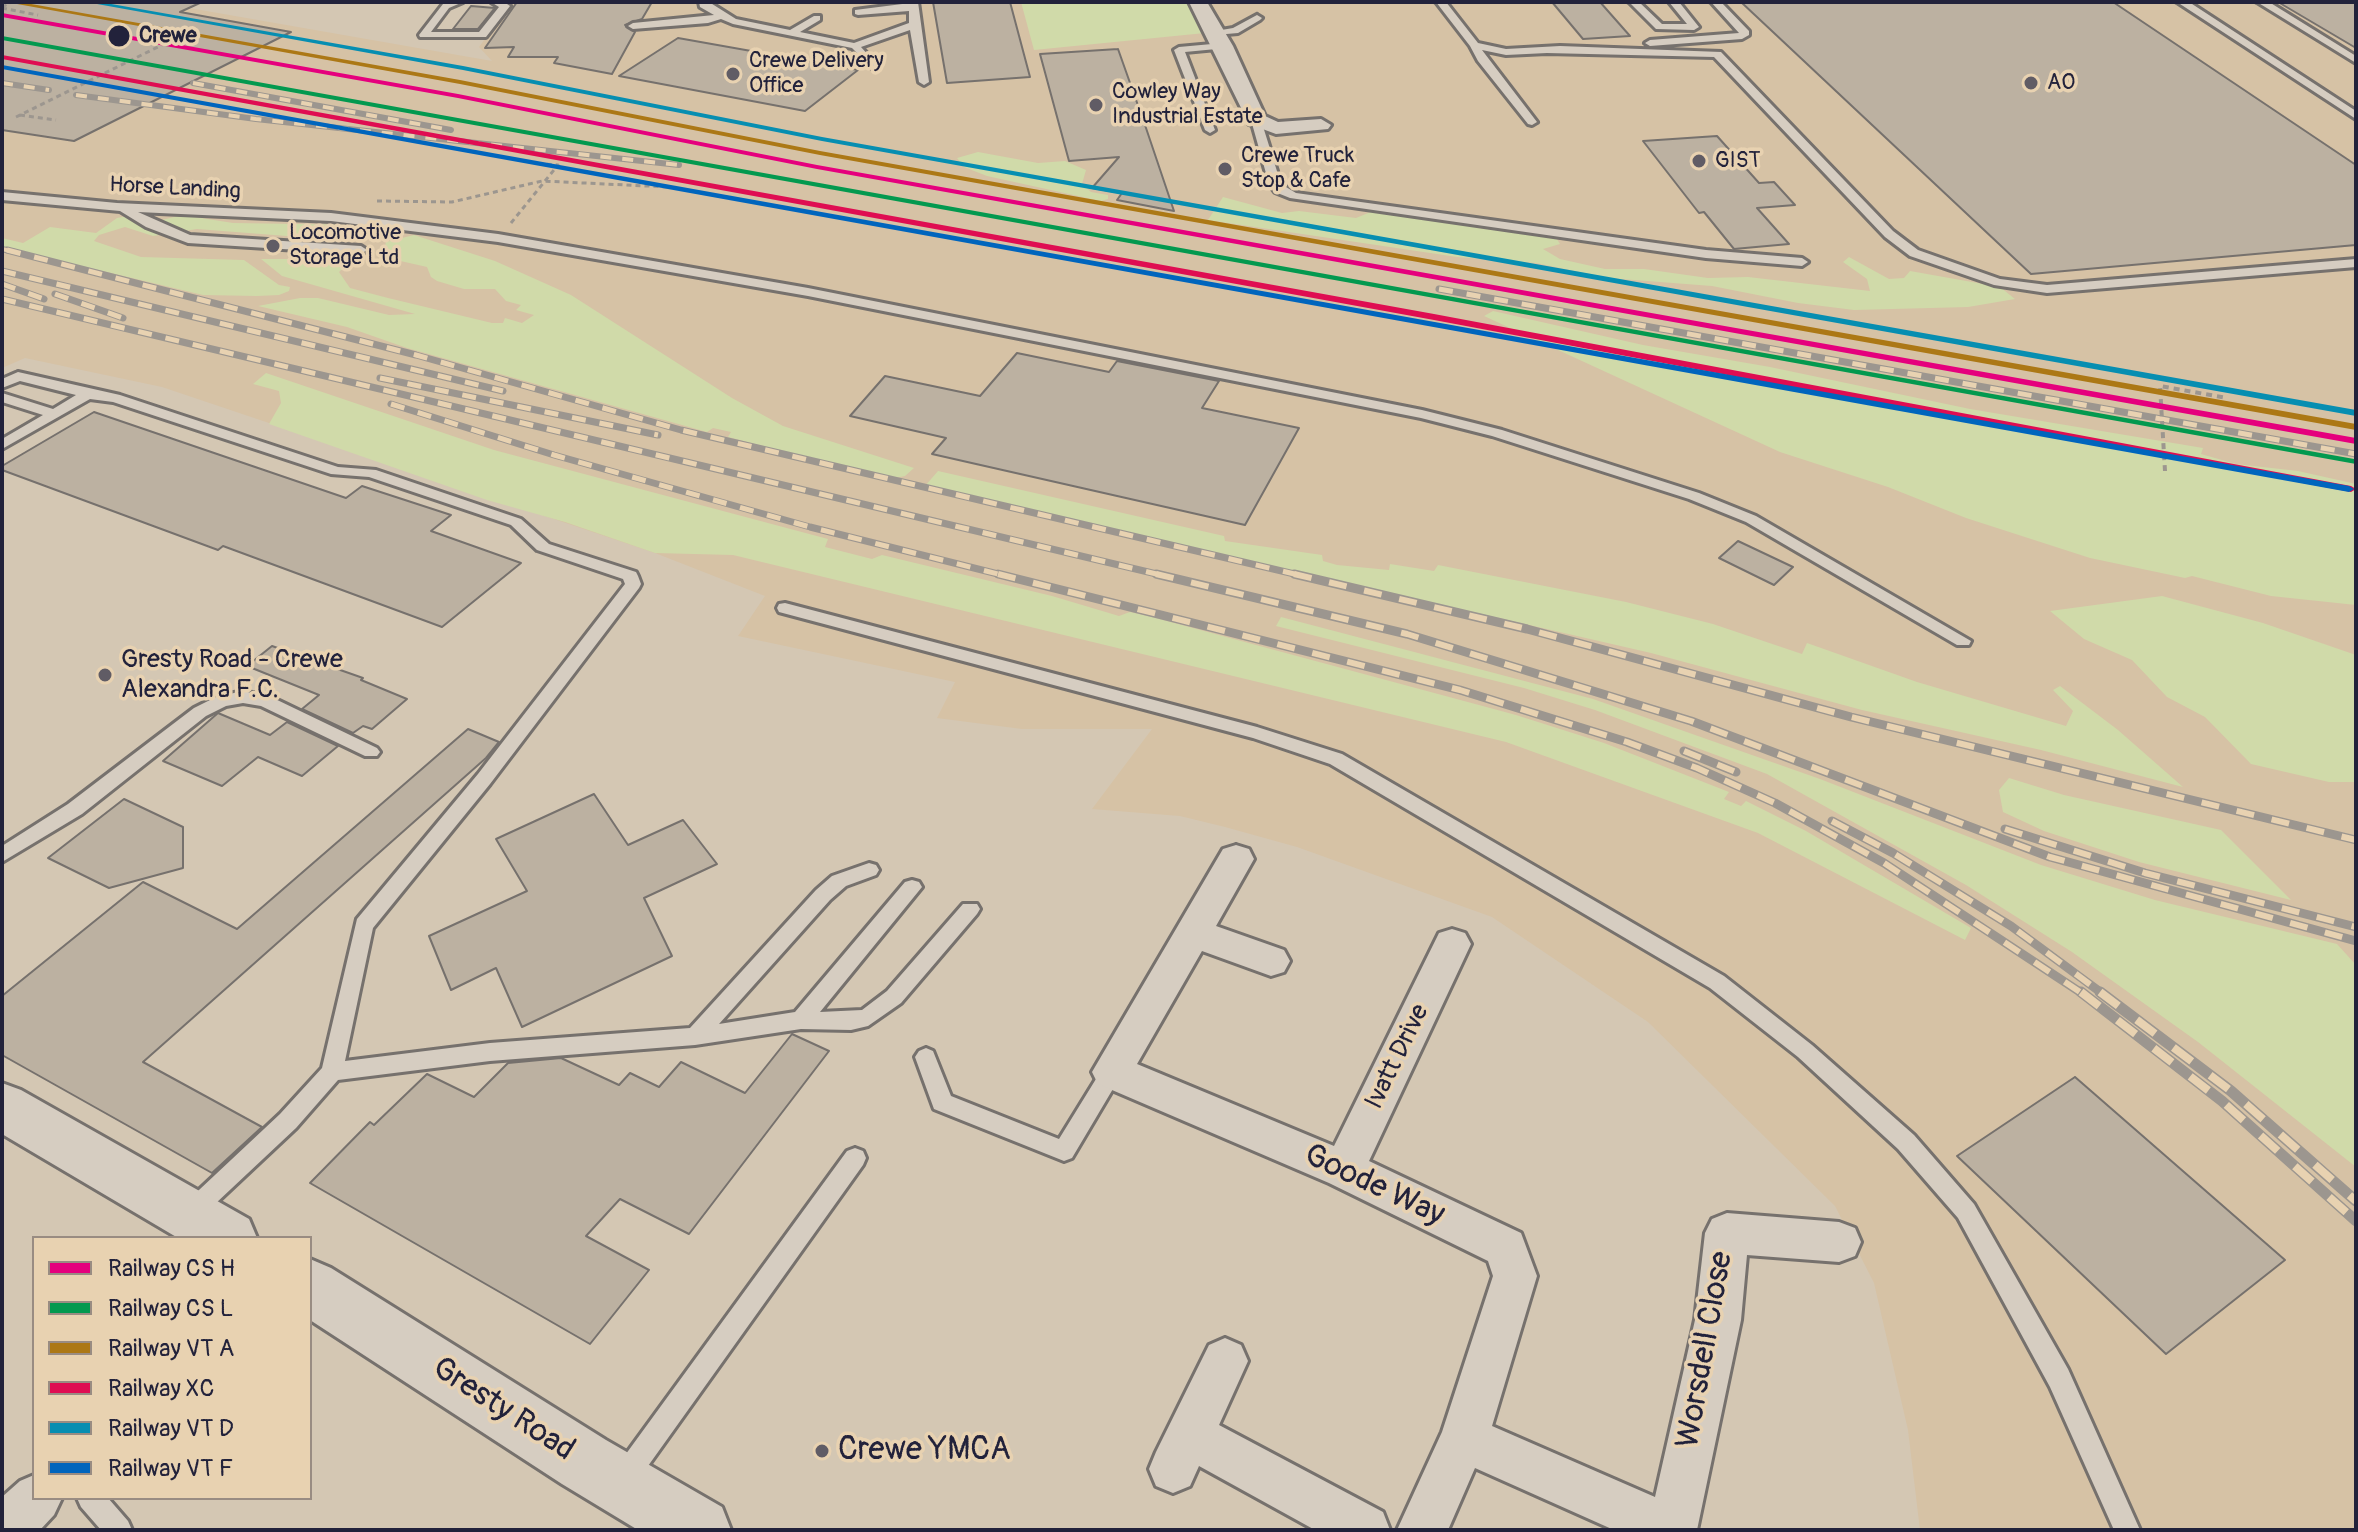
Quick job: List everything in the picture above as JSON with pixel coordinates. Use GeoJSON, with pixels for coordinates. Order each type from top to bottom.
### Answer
{"type":"FeatureCollection","features":[{"type":"Feature","properties":{"kind":"main road"},"geometry":{"type":"LineString","coordinates":[[2,1106],[209,1226]]}},
{"type":"Feature","properties":{"kind":"main road","name":"Gresty Road"},"geometry":{"type":"LineString","coordinates":[[312,1288],[699,1530]]}},
{"type":"Feature","properties":{"kind":"street"},"geometry":{"type":"LineString","coordinates":[[1198,2],[1219,39],[1256,120],[1276,128],[1321,125]]}},
{"type":"Feature","properties":{"kind":"street"},"geometry":{"type":"LineString","coordinates":[[1112,1072],[1236,859]]}},
{"type":"Feature","properties":{"kind":"street"},"geometry":{"type":"LineString","coordinates":[[1191,932],[1271,961]]}},
{"type":"Feature","properties":{"kind":"street","name":"Ivatt Drive"},"geometry":{"type":"LineString","coordinates":[[1344,1170],[1452,944]]}},
{"type":"Feature","properties":{"kind":"street","name":"Goode Way"},"geometry":{"type":"LineString","coordinates":[[1112,1072],[1344,1170],[1505,1247],[1515,1276],[1464,1438],[1422,1530]]}},
{"type":"Feature","properties":{"kind":"street","name":"Worsdell Close"},"geometry":{"type":"LineString","coordinates":[[1464,1438],[1672,1530],[1718,1320],[1727,1233],[1839,1242]]}},
{"type":"Feature","properties":{"kind":"street"},"geometry":{"type":"LineString","coordinates":[[1225,1361],[1181,1452],[1365,1530]]}},
{"type":"Feature","properties":{"kind":"street"},"geometry":{"type":"LineString","coordinates":[[4,1530],[35,1500]]}},
{"type":"Feature","properties":{"kind":"lane"},"geometry":{"type":"LineString","coordinates":[[458,2],[446,6],[424,35],[482,35],[505,6],[496,2]]}},
{"type":"Feature","properties":{"kind":"lane"},"geometry":{"type":"LineString","coordinates":[[704,2],[703,5],[733,21],[794,31],[855,46],[914,25]]}},
{"type":"Feature","properties":{"kind":"lane"},"geometry":{"type":"LineString","coordinates":[[1441,2],[1532,122]]}},
{"type":"Feature","properties":{"kind":"lane"},"geometry":{"type":"LineString","coordinates":[[1634,2],[1659,27],[1694,27],[1674,2]]}},
{"type":"Feature","properties":{"kind":"lane"},"geometry":{"type":"LineString","coordinates":[[1475,45],[1506,52],[1732,37],[1745,33],[1716,2]]}},
{"type":"Feature","properties":{"kind":"lane"},"geometry":{"type":"LineString","coordinates":[[2182,2],[2356,116]]}},
{"type":"Feature","properties":{"kind":"lane"},"geometry":{"type":"LineString","coordinates":[[2262,2],[2356,60]]}},
{"type":"Feature","properties":{"kind":"lane"},"geometry":{"type":"LineString","coordinates":[[858,12],[912,5],[924,82]]}},
{"type":"Feature","properties":{"kind":"lane"},"geometry":{"type":"LineString","coordinates":[[633,26],[708,20],[722,15]]}},
{"type":"Feature","properties":{"kind":"lane"},"geometry":{"type":"LineString","coordinates":[[794,31],[817,18]]}},
{"type":"Feature","properties":{"kind":"lane"},"geometry":{"type":"LineString","coordinates":[[1210,130],[1179,50],[1219,39],[1257,18]]}},
{"type":"Feature","properties":{"kind":"lane"},"geometry":{"type":"LineString","coordinates":[[1717,54],[1732,37]]}},
{"type":"Feature","properties":{"kind":"lane"},"geometry":{"type":"LineString","coordinates":[[855,46],[874,67]]}},
{"type":"Feature","properties":{"kind":"lane"},"geometry":{"type":"LineString","coordinates":[[1548,50],[1717,54],[1889,234],[1914,253],[1998,282],[2047,289],[2356,263]]}},
{"type":"Feature","properties":{"kind":"lane"},"geometry":{"type":"LineString","coordinates":[[1256,120],[1275,184],[1279,190],[1294,196],[1706,254],[1802,262]]}},
{"type":"Feature","properties":{"kind":"lane","name":"Horse Landing"},"geometry":{"type":"LineString","coordinates":[[2,196],[117,207],[347,218],[498,238],[838,298],[1422,414],[1497,433],[1694,496],[1751,519],[1963,641]]}},
{"type":"Feature","properties":{"kind":"lane"},"geometry":{"type":"LineString","coordinates":[[117,207],[188,239],[361,250]]}},
{"type":"Feature","properties":{"kind":"lane"},"geometry":{"type":"LineString","coordinates":[[2,384],[18,376],[115,398],[336,471],[371,473],[516,522],[543,547],[630,576],[633,584],[484,779],[364,925],[332,1072],[288,1121],[209,1226]]}},
{"type":"Feature","properties":{"kind":"lane"},"geometry":{"type":"LineString","coordinates":[[3,444],[88,394]]}},
{"type":"Feature","properties":{"kind":"lane"},"geometry":{"type":"LineString","coordinates":[[2,397],[54,414]]}},
{"type":"Feature","properties":{"kind":"lane"},"geometry":{"type":"LineString","coordinates":[[785,608],[1242,728],[1336,759],[1717,982],[1805,1051],[1906,1142],[1966,1211],[2059,1378],[2127,1530]]}},
{"type":"Feature","properties":{"kind":"lane"},"geometry":{"type":"LineString","coordinates":[[2,855],[75,809],[200,712],[222,701],[243,697],[265,701],[371,752]]}},
{"type":"Feature","properties":{"kind":"lane"},"geometry":{"type":"LineString","coordinates":[[695,1036],[823,895],[839,881],[869,870]]}},
{"type":"Feature","properties":{"kind":"lane"},"geometry":{"type":"LineString","coordinates":[[801,1020],[912,887]]}},
{"type":"Feature","properties":{"kind":"lane"},"geometry":{"type":"LineString","coordinates":[[332,1072],[490,1052],[695,1036],[801,1020],[851,1021],[868,1017],[894,997],[970,909]]}},
{"type":"Feature","properties":{"kind":"lane"},"geometry":{"type":"LineString","coordinates":[[926,1057],[942,1102],[1064,1151],[1112,1072]]}},
{"type":"Feature","properties":{"kind":"lane"},"geometry":{"type":"LineString","coordinates":[[620,1483],[855,1158]]}},
{"type":"Feature","properties":{"kind":"lane"},"geometry":{"type":"LineString","coordinates":[[92,1500],[119,1530]]}},
{"type":"Feature","properties":{"kind":"path"},"geometry":{"type":"LineString","coordinates":[[2,8],[12,2]]}},
{"type":"Feature","properties":{"kind":"path"},"geometry":{"type":"LineString","coordinates":[[2,8],[38,15]]}},
{"type":"Feature","properties":{"kind":"path"},"geometry":{"type":"LineString","coordinates":[[56,120],[18,116],[176,38],[143,32]]}},
{"type":"Feature","properties":{"kind":"path"},"geometry":{"type":"LineString","coordinates":[[498,238],[558,165],[545,164]]}},
{"type":"Feature","properties":{"kind":"path"},"geometry":{"type":"LineString","coordinates":[[331,217],[375,202],[452,202],[545,181],[668,187]]}},
{"type":"Feature","properties":{"kind":"path"},"geometry":{"type":"LineString","coordinates":[[2165,471],[2160,386],[2227,398]]}},
{"type":"Feature","properties":{"kind":"shaded area"},"geometry":{"type":"Polygon","coordinates":[[[2,2],[155,2],[492,61],[479,47],[512,2],[2356,2],[2356,1530],[1920,1530],[1908,1430],[1874,1283],[1835,1206],[1648,1022],[1492,917],[1297,847],[1225,827],[1180,816],[1092,809],[1152,729],[1022,729],[937,718],[955,682],[738,636],[765,596],[655,553],[162,387],[25,358],[2,368],[2,2]]]}},
{"type":"Feature","properties":{"kind":"green space"},"geometry":{"type":"Polygon","coordinates":[[[1021,2],[1200,2],[1215,32],[1034,50],[1021,2]]]}},
{"type":"Feature","properties":{"kind":"green space"},"geometry":{"type":"Polygon","coordinates":[[[978,152],[1038,163],[1065,161],[1086,170],[1082,184],[1091,192],[1108,195],[1108,199],[1101,201],[987,176],[964,167],[957,158],[978,152]]]}},
{"type":"Feature","properties":{"kind":"green space"},"geometry":{"type":"Polygon","coordinates":[[[1223,197],[1282,213],[1299,211],[1356,218],[1373,211],[1555,236],[1560,244],[1543,249],[1560,259],[1605,269],[1644,269],[1708,278],[1748,277],[1870,291],[1867,279],[1843,262],[1849,257],[1889,279],[1904,278],[1910,271],[2000,287],[2015,299],[1968,307],[1854,310],[1798,303],[1712,286],[1608,278],[1536,263],[1457,257],[1208,220],[1223,197]]]}},
{"type":"Feature","properties":{"kind":"green space"},"geometry":{"type":"Polygon","coordinates":[[[133,215],[150,223],[182,215],[233,223],[361,225],[367,229],[350,238],[325,239],[197,229],[153,236],[125,227],[99,235],[94,241],[141,257],[244,260],[279,285],[290,287],[289,291],[279,295],[203,295],[2,247],[2,238],[23,243],[50,227],[96,233],[117,218],[133,215]]]}},
{"type":"Feature","properties":{"kind":"green space"},"geometry":{"type":"Polygon","coordinates":[[[414,235],[495,261],[571,295],[732,398],[783,426],[914,468],[905,476],[895,478],[794,454],[728,437],[731,432],[713,428],[707,432],[407,348],[347,327],[258,306],[318,298],[389,315],[415,314],[282,276],[261,259],[325,259],[326,264],[346,265],[339,272],[350,288],[492,323],[503,323],[505,318],[522,323],[534,315],[516,310],[521,305],[506,301],[495,289],[464,289],[437,281],[431,277],[427,267],[396,260],[390,256],[392,251],[384,250],[386,242],[414,235]]]}},
{"type":"Feature","properties":{"kind":"green space"},"geometry":{"type":"Polygon","coordinates":[[[1493,311],[1643,345],[1770,367],[1970,409],[2203,448],[2201,454],[2236,464],[2298,471],[2356,484],[2356,605],[2271,596],[2192,576],[2185,578],[2090,558],[1966,518],[1888,487],[1780,452],[1484,316],[1493,311]]]}},
{"type":"Feature","properties":{"kind":"green space"},"geometry":{"type":"Polygon","coordinates":[[[266,373],[494,450],[828,539],[825,547],[872,559],[882,555],[1052,596],[1119,616],[1130,612],[1152,617],[1516,715],[1604,743],[1729,792],[1724,799],[1741,806],[1746,801],[1806,831],[1971,928],[1965,940],[1758,833],[1506,742],[733,555],[655,553],[565,522],[487,500],[269,424],[281,403],[279,391],[253,384],[266,373]]]}},
{"type":"Feature","properties":{"kind":"green space"},"geometry":{"type":"Polygon","coordinates":[[[938,471],[1224,536],[1225,541],[1322,555],[1323,561],[1337,565],[1389,570],[1390,564],[1434,571],[1438,565],[1626,602],[1713,624],[1802,654],[1807,643],[1917,682],[2066,726],[2073,711],[2053,690],[2060,686],[2118,730],[2183,787],[2041,750],[1862,710],[1651,653],[925,486],[938,471]]]}},
{"type":"Feature","properties":{"kind":"green space"},"geometry":{"type":"Polygon","coordinates":[[[2162,596],[2263,623],[2356,655],[2356,782],[2329,782],[2251,764],[2205,717],[2167,697],[2132,660],[2084,639],[2050,611],[2162,596]]]}},
{"type":"Feature","properties":{"kind":"green space"},"geometry":{"type":"Polygon","coordinates":[[[1281,617],[1593,699],[1820,779],[2041,865],[2155,900],[2337,944],[2356,965],[2356,1167],[2198,1042],[2072,952],[1966,885],[1767,774],[1595,710],[1524,688],[1276,626],[1281,617]]]}},
{"type":"Feature","properties":{"kind":"green space"},"geometry":{"type":"Polygon","coordinates":[[[2009,778],[2064,795],[2221,830],[2291,900],[2139,862],[2044,831],[2003,812],[1999,790],[2009,778]]]}},
{"type":"Feature","properties":{"kind":"building"},"geometry":{"type":"Polygon","coordinates":[[[2,2],[202,2],[180,12],[291,32],[74,141],[2,130],[2,2]]]}},
{"type":"Feature","properties":{"kind":"building"},"geometry":{"type":"Polygon","coordinates":[[[517,2],[652,2],[642,19],[625,25],[635,32],[612,74],[554,63],[558,57],[508,57],[514,47],[485,48],[517,2]]]}},
{"type":"Feature","properties":{"kind":"building"},"geometry":{"type":"Polygon","coordinates":[[[933,2],[1010,2],[1030,77],[947,83],[933,2]]]}},
{"type":"Feature","properties":{"kind":"building"},"geometry":{"type":"Polygon","coordinates":[[[1552,2],[1600,2],[1630,36],[1583,39],[1552,2]]]}},
{"type":"Feature","properties":{"kind":"building","name":"AO"},"geometry":{"type":"Polygon","coordinates":[[[1741,2],[2113,2],[2356,165],[2356,245],[2031,274],[1741,2]]]}},
{"type":"Feature","properties":{"kind":"building"},"geometry":{"type":"Polygon","coordinates":[[[2278,2],[2356,2],[2356,48],[2278,2]]]}},
{"type":"Feature","properties":{"kind":"building"},"geometry":{"type":"Polygon","coordinates":[[[471,6],[495,8],[478,29],[453,29],[471,6]]]}},
{"type":"Feature","properties":{"kind":"building","name":"Crewe Delivery Office"},"geometry":{"type":"Polygon","coordinates":[[[678,38],[858,70],[805,111],[619,76],[678,38]]]}},
{"type":"Feature","properties":{"kind":"building","name":"Cowley Way Industrial Estate"},"geometry":{"type":"Polygon","coordinates":[[[1118,49],[1174,211],[1117,200],[1122,193],[1092,188],[1119,157],[1069,161],[1040,54],[1118,49]]]}},
{"type":"Feature","properties":{"kind":"building"},"geometry":{"type":"Polygon","coordinates":[[[1717,136],[1759,183],[1774,182],[1795,205],[1757,208],[1789,244],[1734,249],[1704,212],[1699,213],[1643,141],[1717,136]]]}},
{"type":"Feature","properties":{"kind":"building"},"geometry":{"type":"Polygon","coordinates":[[[1017,353],[1109,372],[1117,361],[1219,381],[1202,408],[1299,428],[1245,525],[932,454],[946,438],[850,416],[885,376],[980,396],[1017,353]]]}},
{"type":"Feature","properties":{"kind":"building"},"geometry":{"type":"Polygon","coordinates":[[[94,412],[346,498],[362,486],[451,515],[431,531],[521,563],[442,627],[223,546],[218,550],[2,470],[2,466],[94,412]]]}},
{"type":"Feature","properties":{"kind":"building"},"geometry":{"type":"Polygon","coordinates":[[[1738,541],[1793,567],[1774,585],[1719,558],[1738,541]]]}},
{"type":"Feature","properties":{"kind":"building"},"geometry":{"type":"Polygon","coordinates":[[[272,646],[363,678],[361,680],[407,699],[372,729],[363,726],[353,733],[302,709],[319,695],[247,666],[272,646]]]}},
{"type":"Feature","properties":{"kind":"building"},"geometry":{"type":"Polygon","coordinates":[[[218,713],[270,735],[287,722],[338,746],[302,776],[258,757],[222,786],[163,761],[218,713]]]}},
{"type":"Feature","properties":{"kind":"building"},"geometry":{"type":"Polygon","coordinates":[[[468,729],[499,742],[486,758],[143,1062],[262,1127],[212,1173],[2,1055],[2,996],[143,882],[237,929],[468,729]]]}},
{"type":"Feature","properties":{"kind":"building"},"geometry":{"type":"Polygon","coordinates":[[[594,794],[628,845],[683,820],[717,864],[644,898],[672,956],[522,1027],[496,968],[451,990],[429,936],[527,891],[496,839],[594,794]]]}},
{"type":"Feature","properties":{"kind":"building"},"geometry":{"type":"Polygon","coordinates":[[[124,799],[183,827],[183,868],[109,888],[48,858],[124,799]]]}},
{"type":"Feature","properties":{"kind":"building"},"geometry":{"type":"Polygon","coordinates":[[[792,1034],[829,1051],[689,1234],[620,1199],[586,1236],[649,1270],[590,1344],[310,1183],[370,1122],[374,1125],[427,1074],[474,1097],[508,1063],[561,1058],[619,1085],[630,1073],[659,1087],[681,1062],[745,1093],[792,1034]]]}},
{"type":"Feature","properties":{"kind":"building"},"geometry":{"type":"Polygon","coordinates":[[[2075,1077],[2285,1260],[2166,1354],[1957,1156],[2075,1077]]]}},
{"type":"Feature","properties":{"kind":"railway"},"geometry":{"type":"LineString","coordinates":[[2,83],[49,90]]}},
{"type":"Feature","properties":{"kind":"railway"},"geometry":{"type":"LineString","coordinates":[[193,83],[451,130]]}},
{"type":"Feature","properties":{"kind":"railway"},"geometry":{"type":"LineString","coordinates":[[76,95],[256,119],[679,165]]}},
{"type":"Feature","properties":{"kind":"railway"},"geometry":{"type":"LineString","coordinates":[[2,249],[13,252]]}},
{"type":"Feature","properties":{"kind":"railway"},"geometry":{"type":"LineString","coordinates":[[7,250],[13,252]]}},
{"type":"Feature","properties":{"kind":"railway"},"geometry":{"type":"LineString","coordinates":[[13,252],[416,355],[681,430],[1303,576]]}},
{"type":"Feature","properties":{"kind":"railway"},"geometry":{"type":"LineString","coordinates":[[2,271],[503,391]]}},
{"type":"Feature","properties":{"kind":"railway"},"geometry":{"type":"LineString","coordinates":[[2,284],[44,299]]}},
{"type":"Feature","properties":{"kind":"railway"},"geometry":{"type":"LineString","coordinates":[[1439,289],[2356,454]]}},
{"type":"Feature","properties":{"kind":"railway"},"geometry":{"type":"LineString","coordinates":[[55,294],[123,318]]}},
{"type":"Feature","properties":{"kind":"railway"},"geometry":{"type":"LineString","coordinates":[[2,299],[1165,576]]}},
{"type":"Feature","properties":{"kind":"railway"},"geometry":{"type":"LineString","coordinates":[[380,378],[658,435]]}},
{"type":"Feature","properties":{"kind":"railway"},"geometry":{"type":"LineString","coordinates":[[391,404],[554,455],[810,527],[998,574]]}},
{"type":"Feature","properties":{"kind":"railway"},"geometry":{"type":"LineString","coordinates":[[998,574],[1006,576]]}},
{"type":"Feature","properties":{"kind":"railway"},"geometry":{"type":"LineString","coordinates":[[998,574],[1460,690],[1627,742],[1697,768],[1775,803],[1884,863],[2083,994]]}},
{"type":"Feature","properties":{"kind":"railway"},"geometry":{"type":"LineString","coordinates":[[1156,574],[1407,634],[1691,721],[2050,857],[2356,941]]}},
{"type":"Feature","properties":{"kind":"railway"},"geometry":{"type":"LineString","coordinates":[[1294,574],[1527,629],[1851,717],[2356,840]]}},
{"type":"Feature","properties":{"kind":"railway"},"geometry":{"type":"LineString","coordinates":[[1684,751],[1736,772]]}},
{"type":"Feature","properties":{"kind":"railway"},"geometry":{"type":"LineString","coordinates":[[1832,821],[1893,853],[2011,926],[2103,994]]}},
{"type":"Feature","properties":{"kind":"railway"},"geometry":{"type":"LineString","coordinates":[[2005,829],[2145,873],[2356,927]]}},
{"type":"Feature","properties":{"kind":"railway"},"geometry":{"type":"LineString","coordinates":[[2081,992],[2222,1101],[2356,1221]]}},
{"type":"Feature","properties":{"kind":"railway"},"geometry":{"type":"LineString","coordinates":[[2100,992],[2231,1091],[2356,1201]]}},
{"type":"Feature","properties":{"kind":"transit line"},"geometry":{"type":"LineString","coordinates":[[9,2],[460,82],[820,153],[2356,427]]}},
{"type":"Feature","properties":{"kind":"transit line"},"geometry":{"type":"LineString","coordinates":[[89,2],[463,68],[822,139],[2356,413]]}},
{"type":"Feature","properties":{"kind":"transit line"},"geometry":{"type":"LineString","coordinates":[[2,15],[458,96],[817,167],[2356,441]]}},
{"type":"Feature","properties":{"kind":"transit line"},"geometry":{"type":"LineString","coordinates":[[2,38],[2354,462]]}},
{"type":"Feature","properties":{"kind":"transit line"},"geometry":{"type":"LineString","coordinates":[[2,67],[2349,489]]}},
{"type":"Feature","properties":{"kind":"rail line","name":"XC"},"geometry":{"type":"LineString","coordinates":[[2,57],[1434,317],[2351,489]]}},
{"type":"Feature","properties":{"kind":"place","name":"Crewe"},"geometry":{"type":"Point","coordinates":[119,36]}},
{"type":"Feature","properties":{"kind":"place","name":"Crewe Delivery Office"},"geometry":{"type":"Point","coordinates":[733,74]}},
{"type":"Feature","properties":{"kind":"place","name":"AO"},"geometry":{"type":"Point","coordinates":[2031,83]}},
{"type":"Feature","properties":{"kind":"place","name":"Cowley Way Industrial Estate"},"geometry":{"type":"Point","coordinates":[1096,105]}},
{"type":"Feature","properties":{"kind":"place","name":"GIST"},"geometry":{"type":"Point","coordinates":[1699,161]}},
{"type":"Feature","properties":{"kind":"place","name":"Crewe Truck Stop & Cafe"},"geometry":{"type":"Point","coordinates":[1225,169]}},
{"type":"Feature","properties":{"kind":"place","name":"Locomotive Storage Ltd"},"geometry":{"type":"Point","coordinates":[273,246]}},
{"type":"Feature","properties":{"kind":"place","name":"Gresty Road - Crewe Alexandra F.C."},"geometry":{"type":"Point","coordinates":[105,675]}},
{"type":"Feature","properties":{"kind":"place","name":"Crewe YMCA"},"geometry":{"type":"Point","coordinates":[822,1451]}}]}
